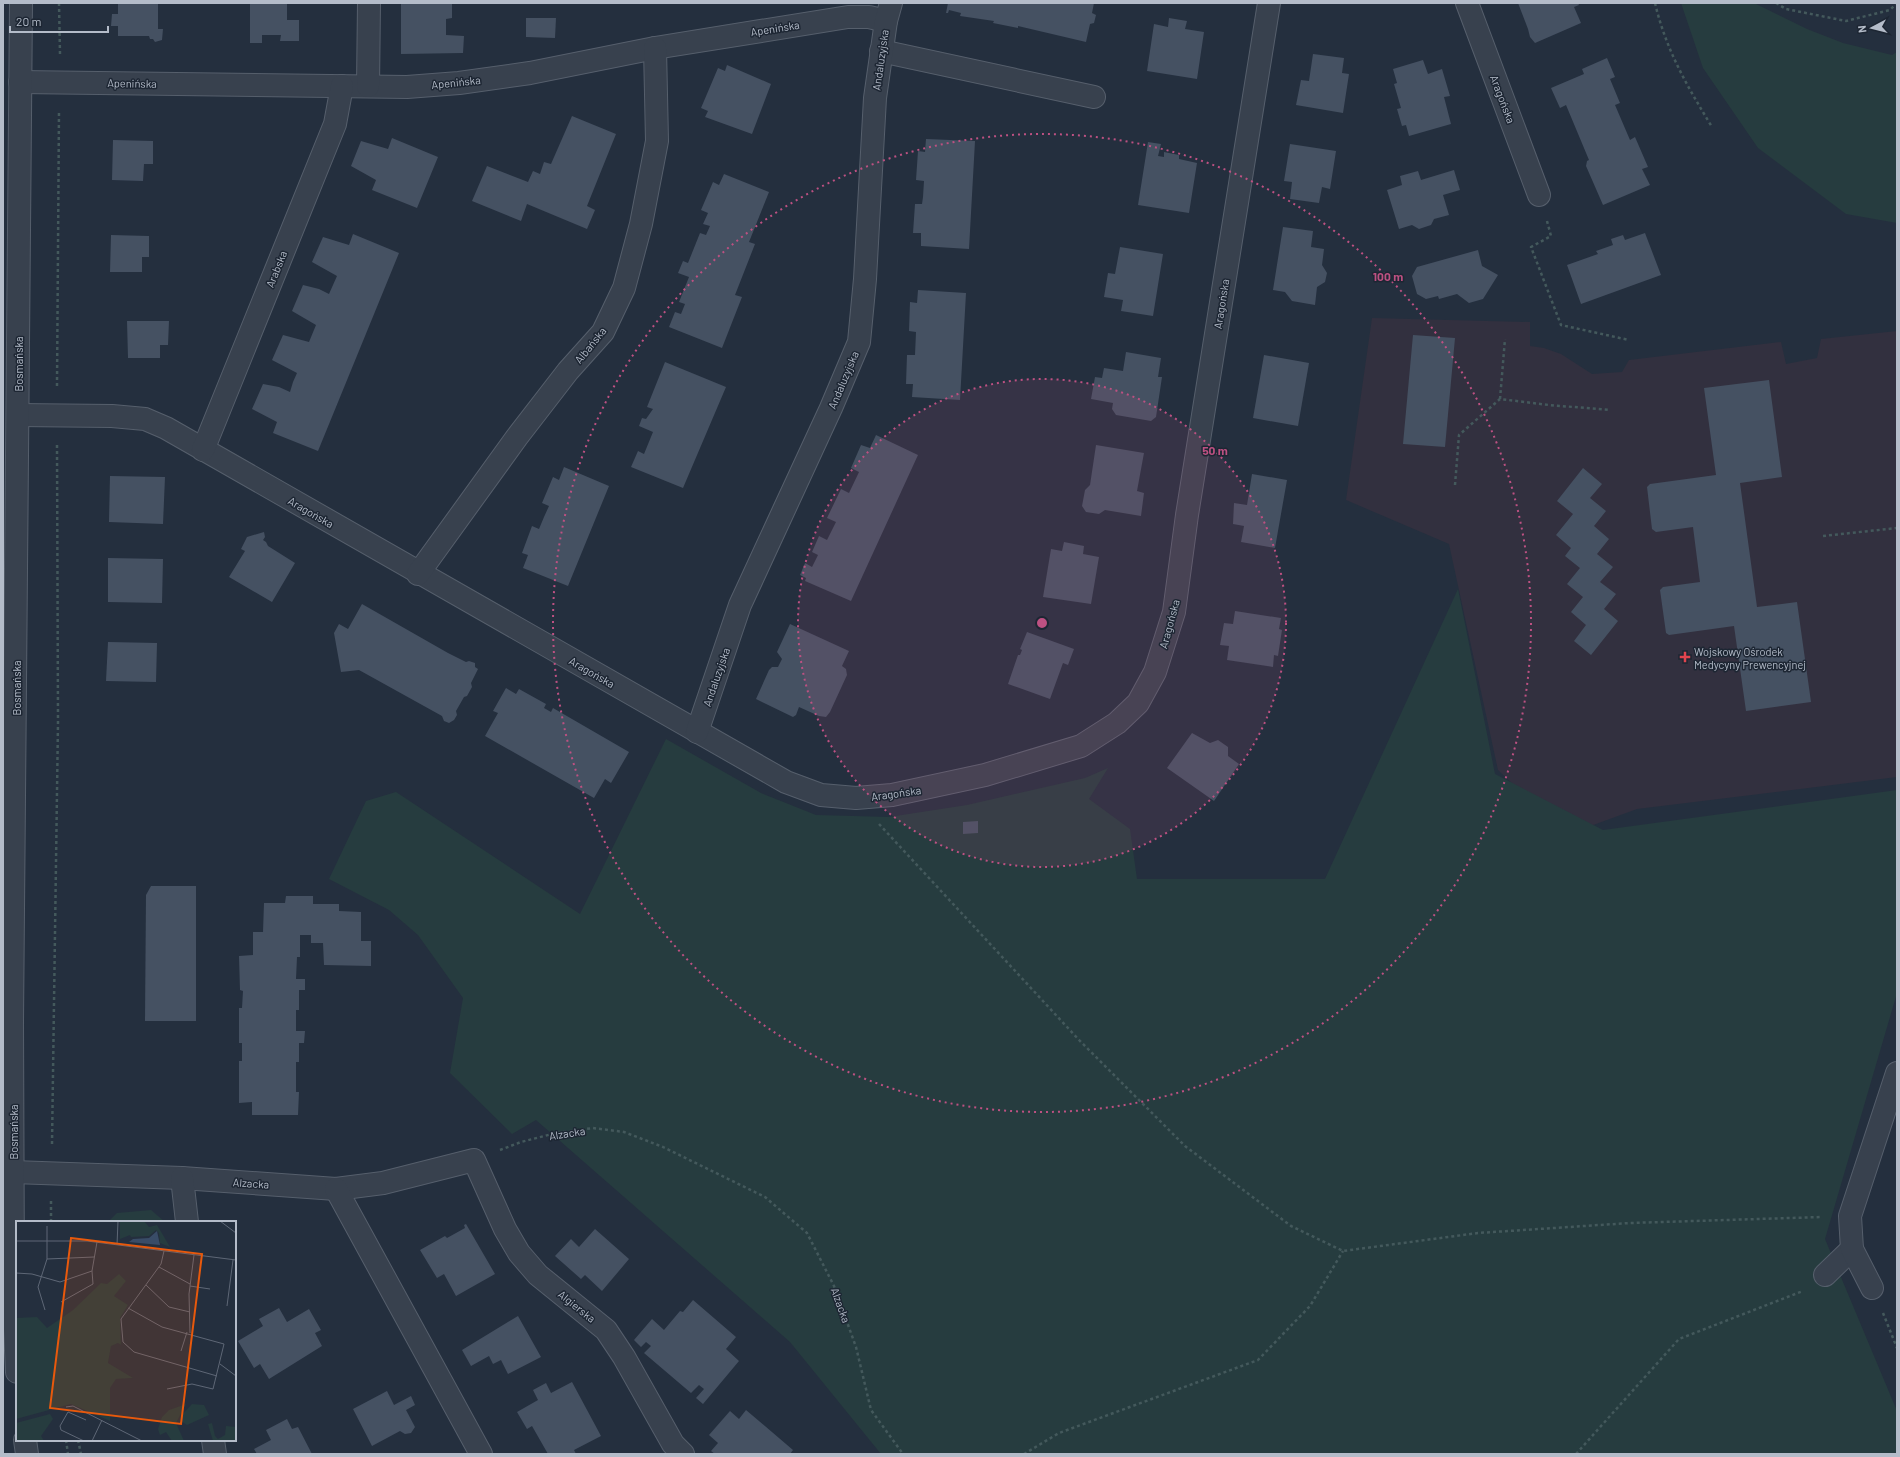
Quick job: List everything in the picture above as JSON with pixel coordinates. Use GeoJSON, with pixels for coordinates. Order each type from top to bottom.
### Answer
{"type":"FeatureCollection","features":[{"type":"Feature","properties":{"kind":"street","name":"Bosmańska"},"geometry":{"type":"LineString","coordinates":[[16,1343],[8,946],[18,415],[21,3]]}},
{"type":"Feature","properties":{"kind":"street"},"geometry":{"type":"LineString","coordinates":[[368,86],[369,3]]}},
{"type":"Feature","properties":{"kind":"street","name":"Aragońska"},"geometry":{"type":"LineString","coordinates":[[18,415],[112,416],[145,419],[166,428],[418,574],[786,782],[821,795],[856,798],[892,795],[985,776],[1080,746],[1117,723],[1138,702],[1155,672],[1174,612],[1187,515],[1269,3]]}},
{"type":"Feature","properties":{"kind":"street","name":"Aragońska"},"geometry":{"type":"LineString","coordinates":[[1467,3],[1539,195]]}},
{"type":"Feature","properties":{"kind":"street","name":"Apenińska"},"geometry":{"type":"LineString","coordinates":[[20,82],[407,87],[459,83],[530,73],[655,48],[848,16],[869,16],[888,12]]}},
{"type":"Feature","properties":{"kind":"street","name":"Andaluzyjska"},"geometry":{"type":"LineString","coordinates":[[697,732],[740,605],[828,415],[859,342],[865,279],[875,98],[888,12]]}},
{"type":"Feature","properties":{"kind":"street","name":"Albańska"},"geometry":{"type":"LineString","coordinates":[[418,574],[516,437],[568,371],[603,332],[624,288],[641,224],[657,141],[655,48]]}},
{"type":"Feature","properties":{"kind":"street"},"geometry":{"type":"LineString","coordinates":[[881,51],[1094,97]]}},
{"type":"Feature","properties":{"kind":"street","name":"Arabska"},"geometry":{"type":"LineString","coordinates":[[203,450],[334,124],[342,86]]}},
{"type":"Feature","properties":{"kind":"street"},"geometry":{"type":"LineString","coordinates":[[1872,1288],[1852,1250],[1850,1216],[1889,1125],[1897,1073]]}},
{"type":"Feature","properties":{"kind":"street","name":"Alzacka"},"geometry":{"type":"LineString","coordinates":[[13,1172],[51,1175],[182,1178],[336,1189],[384,1183],[474,1160]]}},
{"type":"Feature","properties":{"kind":"street","name":"Algierska"},"geometry":{"type":"LineString","coordinates":[[474,1160],[505,1229],[519,1254],[538,1275],[606,1330],[624,1357],[672,1444],[683,1454]]}},
{"type":"Feature","properties":{"kind":"street"},"geometry":{"type":"LineString","coordinates":[[182,1178],[187,1221]]}},
{"type":"Feature","properties":{"kind":"street"},"geometry":{"type":"LineString","coordinates":[[336,1189],[481,1454]]}},
{"type":"Feature","properties":{"kind":"street"},"geometry":{"type":"LineString","coordinates":[[1824,1275],[1852,1250]]}},
{"type":"Feature","properties":{"kind":"street"},"geometry":{"type":"LineString","coordinates":[[25,1441],[27,1454]]}},
{"type":"Feature","properties":{"kind":"street"},"geometry":{"type":"LineString","coordinates":[[213,1441],[215,1454]]}},
{"type":"Feature","properties":{"kind":"path"},"geometry":{"type":"LineString","coordinates":[[51,1221],[58,722],[57,416],[60,82],[59,3]]}},
{"type":"Feature","properties":{"kind":"path"},"geometry":{"type":"LineString","coordinates":[[1654,3],[1660,28],[1682,78],[1712,127]]}},
{"type":"Feature","properties":{"kind":"path"},"geometry":{"type":"LineString","coordinates":[[1776,3],[1786,9],[1846,21],[1890,10],[1897,3]]}},
{"type":"Feature","properties":{"kind":"path"},"geometry":{"type":"LineString","coordinates":[[1539,195],[1551,236],[1531,248],[1561,325],[1628,340]]}},
{"type":"Feature","properties":{"kind":"path"},"geometry":{"type":"LineString","coordinates":[[1454,485],[1459,435],[1500,399],[1505,339]]}},
{"type":"Feature","properties":{"kind":"path"},"geometry":{"type":"LineString","coordinates":[[1500,399],[1549,406],[1610,410]]}},
{"type":"Feature","properties":{"kind":"path"},"geometry":{"type":"LineString","coordinates":[[1823,536],[1897,528]]}},
{"type":"Feature","properties":{"kind":"path"},"geometry":{"type":"LineString","coordinates":[[856,798],[1080,1041],[1184,1146],[1291,1226],[1343,1252],[1478,1233],[1630,1223],[1850,1216]]}},
{"type":"Feature","properties":{"kind":"path","name":"Alzacka"},"geometry":{"type":"LineString","coordinates":[[474,1160],[521,1142],[556,1133],[593,1128],[624,1132],[663,1147],[766,1197],[807,1233],[834,1286],[856,1347],[871,1410],[903,1454]]}},
{"type":"Feature","properties":{"kind":"path"},"geometry":{"type":"LineString","coordinates":[[1024,1454],[1058,1433],[1258,1360],[1310,1306],[1343,1252]]}},
{"type":"Feature","properties":{"kind":"path"},"geometry":{"type":"LineString","coordinates":[[1576,1454],[1680,1339],[1814,1286],[1824,1275]]}},
{"type":"Feature","properties":{"kind":"path"},"geometry":{"type":"LineString","coordinates":[[1872,1288],[1897,1348]]}},
{"type":"Feature","properties":{"kind":"path"},"geometry":{"type":"LineString","coordinates":[[66,1441],[68,1454]]}},
{"type":"Feature","properties":{"kind":"path"},"geometry":{"type":"LineString","coordinates":[[78,1441],[81,1454]]}},
{"type":"Feature","properties":{"kind":"shaded area","name":"Wojskowy Ośrodek Medycyny Prewencyjnej"},"geometry":{"type":"Polygon","coordinates":[[[1372,318],[1530,322],[1530,346],[1544,348],[1561,354],[1592,374],[1622,372],[1629,360],[1781,342],[1786,364],[1817,358],[1821,339],[1897,331],[1897,777],[1637,809],[1566,835],[1498,770],[1449,544],[1346,500],[1372,318]]]}},
{"type":"Feature","properties":{"kind":"green space"},"geometry":{"type":"Polygon","coordinates":[[[1681,3],[1754,3],[1807,29],[1843,43],[1892,55],[1897,52],[1897,223],[1846,214],[1758,148],[1703,68],[1681,3]]]}},
{"type":"Feature","properties":{"kind":"green space"},"geometry":{"type":"Polygon","coordinates":[[[1458,589],[1495,774],[1603,830],[1897,790],[1897,993],[1825,1239],[1897,1411],[1897,1454],[881,1454],[790,1342],[536,1120],[512,1134],[450,1073],[463,998],[418,935],[389,910],[329,879],[366,801],[396,792],[580,914],[666,739],[761,793],[816,815],[889,817],[967,805],[1085,778],[1108,768],[1089,799],[1130,829],[1137,879],[1325,879],[1458,589]]]}},
{"type":"Feature","properties":{"kind":"green space"},"geometry":{"type":"Polygon","coordinates":[[[151,1210],[164,1221],[109,1221],[117,1213],[151,1210]]]}},
{"type":"Feature","properties":{"kind":"building"},"geometry":{"type":"Polygon","coordinates":[[[118,3],[158,3],[158,29],[163,29],[162,40],[155,42],[153,39],[150,39],[149,36],[118,36],[118,26],[111,26],[112,14],[118,14],[118,3]]]}},
{"type":"Feature","properties":{"kind":"building"},"geometry":{"type":"Polygon","coordinates":[[[250,3],[287,3],[287,20],[299,20],[299,41],[280,41],[281,35],[262,35],[262,43],[250,43],[250,3]]]}},
{"type":"Feature","properties":{"kind":"building"},"geometry":{"type":"Polygon","coordinates":[[[401,3],[452,4],[452,18],[446,19],[446,35],[464,36],[463,53],[401,54],[401,3]]]}},
{"type":"Feature","properties":{"kind":"building"},"geometry":{"type":"Polygon","coordinates":[[[948,3],[1094,3],[1092,13],[1096,15],[1094,23],[1090,24],[1086,42],[1018,26],[1018,28],[993,23],[994,21],[960,16],[961,13],[949,10],[948,13],[946,13],[948,3]]]}},
{"type":"Feature","properties":{"kind":"building"},"geometry":{"type":"Polygon","coordinates":[[[1518,3],[1578,3],[1579,5],[1574,7],[1581,23],[1535,43],[1530,37],[1518,3]]]}},
{"type":"Feature","properties":{"kind":"building"},"geometry":{"type":"Polygon","coordinates":[[[526,18],[556,18],[555,38],[526,37],[526,18]]]}},
{"type":"Feature","properties":{"kind":"building"},"geometry":{"type":"Polygon","coordinates":[[[1169,18],[1187,21],[1185,29],[1204,32],[1197,79],[1147,71],[1154,24],[1168,27],[1169,18]]]}},
{"type":"Feature","properties":{"kind":"building"},"geometry":{"type":"Polygon","coordinates":[[[1313,54],[1344,58],[1342,73],[1349,74],[1343,113],[1296,105],[1301,80],[1309,81],[1313,54]]]}},
{"type":"Feature","properties":{"kind":"building"},"geometry":{"type":"Polygon","coordinates":[[[1607,58],[1615,77],[1610,79],[1620,103],[1615,105],[1630,140],[1635,137],[1648,167],[1642,169],[1650,185],[1603,205],[1586,166],[1587,161],[1589,160],[1566,105],[1560,108],[1551,88],[1584,74],[1582,69],[1607,58]]]}},
{"type":"Feature","properties":{"kind":"building"},"geometry":{"type":"Polygon","coordinates":[[[1423,60],[1428,74],[1442,69],[1450,96],[1444,97],[1451,124],[1409,136],[1406,125],[1402,126],[1397,109],[1401,108],[1394,84],[1397,83],[1393,69],[1423,60]]]}},
{"type":"Feature","properties":{"kind":"building"},"geometry":{"type":"Polygon","coordinates":[[[727,65],[771,84],[752,134],[705,117],[708,111],[701,108],[718,68],[725,71],[727,65]]]}},
{"type":"Feature","properties":{"kind":"building"},"geometry":{"type":"Polygon","coordinates":[[[572,116],[616,134],[587,206],[595,210],[587,229],[527,204],[521,221],[472,201],[487,166],[528,182],[533,171],[540,174],[544,162],[551,164],[572,116]]]}},
{"type":"Feature","properties":{"kind":"building"},"geometry":{"type":"Polygon","coordinates":[[[392,138],[438,157],[417,208],[372,190],[376,180],[351,166],[361,141],[388,149],[392,138]]]}},
{"type":"Feature","properties":{"kind":"building"},"geometry":{"type":"Polygon","coordinates":[[[926,139],[975,141],[969,249],[921,246],[921,233],[913,233],[915,204],[922,204],[924,181],[916,180],[918,151],[925,152],[926,139]]]}},
{"type":"Feature","properties":{"kind":"building"},"geometry":{"type":"Polygon","coordinates":[[[113,140],[153,141],[153,164],[144,164],[143,181],[112,180],[113,140]]]}},
{"type":"Feature","properties":{"kind":"building"},"geometry":{"type":"Polygon","coordinates":[[[1148,142],[1161,144],[1158,156],[1164,157],[1164,152],[1179,155],[1179,159],[1197,163],[1189,213],[1138,205],[1148,142]]]}},
{"type":"Feature","properties":{"kind":"building"},"geometry":{"type":"Polygon","coordinates":[[[1290,144],[1336,151],[1330,189],[1322,187],[1319,203],[1290,199],[1292,182],[1284,181],[1290,144]]]}},
{"type":"Feature","properties":{"kind":"building"},"geometry":{"type":"Polygon","coordinates":[[[1454,170],[1460,190],[1443,195],[1449,215],[1434,219],[1431,225],[1419,229],[1412,225],[1399,229],[1387,190],[1402,185],[1400,176],[1418,171],[1421,180],[1454,170]]]}},
{"type":"Feature","properties":{"kind":"building"},"geometry":{"type":"Polygon","coordinates":[[[724,174],[769,192],[749,242],[755,244],[735,295],[742,297],[722,348],[669,327],[675,312],[681,314],[685,304],[679,302],[689,277],[678,273],[683,261],[688,263],[700,233],[706,235],[710,226],[703,224],[708,213],[701,210],[713,182],[719,185],[724,174]]]}},
{"type":"Feature","properties":{"kind":"building"},"geometry":{"type":"Polygon","coordinates":[[[1283,227],[1313,231],[1311,247],[1324,249],[1322,265],[1327,273],[1325,282],[1317,287],[1315,305],[1292,301],[1285,292],[1273,290],[1283,227]]]}},
{"type":"Feature","properties":{"kind":"building"},"geometry":{"type":"Polygon","coordinates":[[[1645,233],[1661,275],[1581,304],[1567,265],[1598,254],[1596,251],[1613,245],[1611,239],[1623,235],[1625,240],[1645,233]]]}},
{"type":"Feature","properties":{"kind":"building"},"geometry":{"type":"Polygon","coordinates":[[[353,234],[399,253],[318,451],[273,433],[277,422],[252,409],[263,384],[279,387],[290,392],[297,373],[272,360],[283,335],[309,342],[316,325],[292,311],[303,285],[319,289],[329,294],[337,276],[312,262],[323,237],[349,245],[353,234]]]}},
{"type":"Feature","properties":{"kind":"building"},"geometry":{"type":"Polygon","coordinates":[[[111,235],[149,236],[149,257],[142,257],[142,272],[110,272],[111,235]]]}},
{"type":"Feature","properties":{"kind":"building"},"geometry":{"type":"Polygon","coordinates":[[[1120,247],[1163,254],[1153,316],[1121,311],[1123,300],[1104,297],[1108,273],[1115,274],[1120,247]]]}},
{"type":"Feature","properties":{"kind":"building"},"geometry":{"type":"Polygon","coordinates":[[[1478,250],[1482,266],[1498,275],[1483,299],[1469,303],[1457,294],[1439,299],[1438,296],[1426,299],[1417,294],[1412,276],[1417,267],[1478,250]]]}},
{"type":"Feature","properties":{"kind":"building"},"geometry":{"type":"Polygon","coordinates":[[[918,290],[966,293],[960,400],[912,397],[913,384],[906,384],[907,355],[915,355],[916,332],[909,331],[910,302],[917,303],[918,290]]]}},
{"type":"Feature","properties":{"kind":"building"},"geometry":{"type":"Polygon","coordinates":[[[127,321],[169,321],[168,345],[160,345],[160,358],[128,358],[127,321]]]}},
{"type":"Feature","properties":{"kind":"building"},"geometry":{"type":"Polygon","coordinates":[[[1413,335],[1455,338],[1445,447],[1403,444],[1413,335]]]}},
{"type":"Feature","properties":{"kind":"building"},"geometry":{"type":"Polygon","coordinates":[[[1126,352],[1161,358],[1158,377],[1162,377],[1156,417],[1151,421],[1116,415],[1112,409],[1113,403],[1091,399],[1095,377],[1102,378],[1104,368],[1123,371],[1126,352]]]}},
{"type":"Feature","properties":{"kind":"building"},"geometry":{"type":"Polygon","coordinates":[[[1264,355],[1309,363],[1298,426],[1253,418],[1264,355]]]}},
{"type":"Feature","properties":{"kind":"building"},"geometry":{"type":"Polygon","coordinates":[[[665,362],[726,387],[683,488],[631,467],[638,451],[644,454],[653,432],[639,426],[642,418],[646,419],[653,409],[647,407],[665,362]]]}},
{"type":"Feature","properties":{"kind":"building"},"geometry":{"type":"Polygon","coordinates":[[[1769,380],[1782,477],[1740,483],[1757,607],[1797,602],[1811,702],[1746,711],[1734,626],[1669,635],[1666,633],[1660,590],[1663,587],[1700,582],[1693,527],[1656,532],[1652,529],[1647,487],[1650,484],[1716,475],[1704,388],[1769,380]]]}},
{"type":"Feature","properties":{"kind":"building"},"geometry":{"type":"Polygon","coordinates":[[[876,435],[918,455],[851,601],[805,581],[806,578],[800,575],[805,563],[812,567],[818,555],[812,552],[819,536],[827,540],[836,522],[827,518],[841,489],[849,493],[859,472],[851,468],[861,445],[870,448],[876,435]]]}},
{"type":"Feature","properties":{"kind":"building"},"geometry":{"type":"Polygon","coordinates":[[[1096,445],[1144,453],[1137,491],[1144,493],[1141,516],[1105,510],[1099,514],[1086,512],[1082,506],[1085,490],[1090,485],[1096,445]]]}},
{"type":"Feature","properties":{"kind":"building"},"geometry":{"type":"Polygon","coordinates":[[[564,467],[609,486],[568,586],[523,568],[528,555],[522,553],[532,526],[539,529],[549,506],[542,503],[553,477],[559,480],[564,467]]]}},
{"type":"Feature","properties":{"kind":"building"},"geometry":{"type":"Polygon","coordinates":[[[1583,468],[1602,484],[1590,498],[1606,511],[1594,526],[1609,539],[1597,554],[1613,567],[1600,582],[1616,594],[1604,609],[1618,621],[1591,655],[1574,641],[1586,625],[1571,612],[1583,597],[1567,584],[1580,568],[1565,556],[1571,548],[1556,535],[1573,514],[1557,501],[1583,468]]]}},
{"type":"Feature","properties":{"kind":"building"},"geometry":{"type":"Polygon","coordinates":[[[1252,474],[1287,480],[1275,548],[1241,542],[1244,526],[1233,524],[1234,503],[1247,505],[1252,474]]]}},
{"type":"Feature","properties":{"kind":"building"},"geometry":{"type":"Polygon","coordinates":[[[110,476],[165,477],[163,524],[109,522],[110,476]]]}},
{"type":"Feature","properties":{"kind":"building"},"geometry":{"type":"Polygon","coordinates":[[[264,532],[265,537],[263,540],[268,546],[295,563],[272,602],[229,577],[245,551],[241,549],[247,537],[264,532]]]}},
{"type":"Feature","properties":{"kind":"building"},"geometry":{"type":"Polygon","coordinates":[[[1064,542],[1084,546],[1083,554],[1099,557],[1091,604],[1043,597],[1051,549],[1062,551],[1064,542]]]}},
{"type":"Feature","properties":{"kind":"building"},"geometry":{"type":"Polygon","coordinates":[[[108,558],[163,559],[162,603],[108,602],[108,558]]]}},
{"type":"Feature","properties":{"kind":"building"},"geometry":{"type":"Polygon","coordinates":[[[362,604],[448,653],[466,662],[469,661],[475,663],[475,667],[478,669],[471,683],[472,687],[456,711],[457,715],[454,720],[449,723],[444,721],[442,716],[359,670],[341,672],[334,633],[339,624],[348,629],[362,604]]]}},
{"type":"Feature","properties":{"kind":"building"},"geometry":{"type":"Polygon","coordinates":[[[1235,611],[1281,618],[1279,629],[1282,630],[1278,656],[1274,655],[1273,667],[1227,660],[1229,646],[1220,645],[1224,623],[1233,624],[1235,611]]]}},
{"type":"Feature","properties":{"kind":"building"},"geometry":{"type":"Polygon","coordinates":[[[790,624],[849,651],[842,666],[846,669],[847,675],[830,712],[826,717],[819,716],[799,707],[796,715],[793,717],[756,699],[769,670],[772,667],[778,667],[782,659],[777,652],[790,624]]]}},
{"type":"Feature","properties":{"kind":"building"},"geometry":{"type":"Polygon","coordinates":[[[1027,632],[1074,649],[1068,665],[1063,663],[1050,699],[1008,684],[1018,655],[1020,655],[1022,650],[1020,649],[1027,632]]]}},
{"type":"Feature","properties":{"kind":"building"},"geometry":{"type":"Polygon","coordinates":[[[108,642],[157,643],[156,682],[106,681],[108,642]]]}},
{"type":"Feature","properties":{"kind":"building"},"geometry":{"type":"Polygon","coordinates":[[[506,688],[516,694],[519,689],[546,704],[544,708],[551,712],[553,708],[629,752],[611,783],[605,779],[594,798],[485,736],[498,713],[493,711],[506,688]]]}},
{"type":"Feature","properties":{"kind":"building"},"geometry":{"type":"Polygon","coordinates":[[[1192,733],[1210,743],[1218,740],[1228,747],[1228,756],[1239,764],[1214,801],[1167,768],[1192,733]]]}},
{"type":"Feature","properties":{"kind":"building"},"geometry":{"type":"Polygon","coordinates":[[[978,821],[978,833],[963,834],[963,822],[978,821]]]}},
{"type":"Feature","properties":{"kind":"building"},"geometry":{"type":"Polygon","coordinates":[[[151,886],[196,886],[196,1021],[145,1021],[146,895],[151,886]]]}},
{"type":"Feature","properties":{"kind":"building"},"geometry":{"type":"Polygon","coordinates":[[[286,896],[313,896],[313,904],[339,904],[339,911],[361,912],[361,941],[371,941],[371,966],[324,965],[323,943],[311,943],[311,935],[300,935],[300,957],[297,957],[296,979],[305,979],[305,990],[299,990],[299,1010],[296,1010],[296,1031],[305,1031],[304,1043],[299,1043],[299,1062],[296,1062],[296,1092],[299,1092],[298,1115],[252,1115],[252,1102],[239,1103],[239,1061],[242,1061],[242,1043],[239,1043],[239,1008],[242,1008],[243,991],[240,990],[239,956],[253,955],[253,932],[263,932],[264,903],[285,903],[286,896]]]}},
{"type":"Feature","properties":{"kind":"building"},"geometry":{"type":"Polygon","coordinates":[[[466,1224],[495,1274],[456,1296],[444,1274],[437,1278],[420,1250],[445,1236],[447,1238],[465,1228],[464,1225],[466,1224]]]}},
{"type":"Feature","properties":{"kind":"building"},"geometry":{"type":"Polygon","coordinates":[[[595,1229],[629,1259],[602,1291],[585,1275],[581,1279],[555,1256],[571,1239],[579,1247],[595,1229]]]}},
{"type":"Feature","properties":{"kind":"building"},"geometry":{"type":"Polygon","coordinates":[[[693,1300],[736,1337],[726,1349],[739,1361],[703,1404],[696,1398],[704,1389],[699,1385],[691,1393],[644,1353],[651,1346],[646,1342],[641,1347],[634,1340],[652,1319],[664,1330],[680,1311],[683,1312],[693,1300]]]}},
{"type":"Feature","properties":{"kind":"building"},"geometry":{"type":"Polygon","coordinates":[[[279,1308],[287,1322],[309,1309],[321,1330],[315,1333],[322,1346],[269,1379],[260,1364],[254,1368],[238,1341],[263,1326],[259,1319],[279,1308]]]}},
{"type":"Feature","properties":{"kind":"building"},"geometry":{"type":"Polygon","coordinates":[[[518,1316],[541,1357],[508,1374],[501,1360],[493,1364],[489,1356],[471,1366],[462,1350],[518,1316]]]}},
{"type":"Feature","properties":{"kind":"building"},"geometry":{"type":"Polygon","coordinates":[[[572,1382],[601,1436],[574,1450],[576,1454],[548,1454],[532,1426],[527,1429],[517,1412],[538,1400],[533,1390],[546,1383],[551,1393],[572,1382]]]}},
{"type":"Feature","properties":{"kind":"building"},"geometry":{"type":"Polygon","coordinates":[[[387,1391],[394,1405],[411,1396],[415,1405],[406,1410],[415,1427],[411,1433],[405,1434],[400,1431],[372,1446],[353,1409],[387,1391]]]}},
{"type":"Feature","properties":{"kind":"building"},"geometry":{"type":"Polygon","coordinates":[[[746,1410],[793,1450],[790,1454],[715,1454],[711,1451],[718,1443],[709,1435],[730,1411],[739,1419],[746,1410]]]}},
{"type":"Feature","properties":{"kind":"building"},"geometry":{"type":"Polygon","coordinates":[[[287,1419],[292,1429],[298,1427],[312,1454],[257,1454],[254,1449],[271,1440],[266,1430],[287,1419]]]}},
{"type":"Feature","properties":{"kind":"place","name":"Wojskowy Ośrodek Medycyny Prewencyjnej"},"geometry":{"type":"Point","coordinates":[1685,657]}}]}
